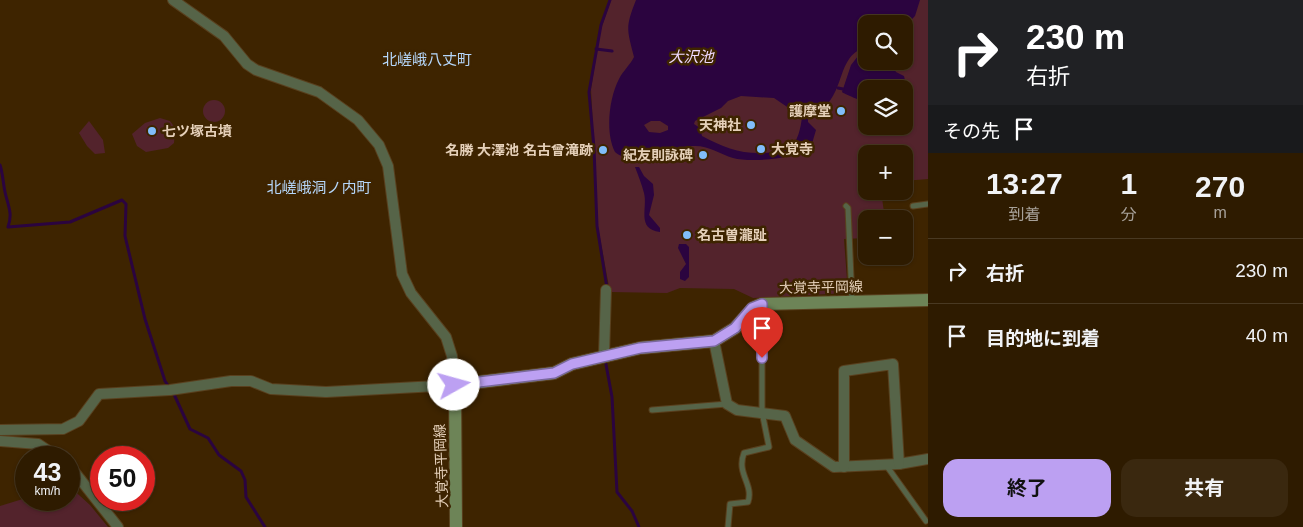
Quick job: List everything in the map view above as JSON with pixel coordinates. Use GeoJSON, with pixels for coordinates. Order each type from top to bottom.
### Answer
{"type":"FeatureCollection","features":[{"type":"Feature","properties":{"kind":"main road","name":"大覚寺平岡線"},"geometry":{"type":"LineString","coordinates":[[456,527],[458,504],[454,385],[554,373],[572,364],[640,348],[714,341],[735,328],[752,308],[762,304],[928,300]]}},
{"type":"Feature","properties":{"kind":"street"},"geometry":{"type":"LineString","coordinates":[[0,430],[63,429],[79,421],[99,394],[170,390],[237,381],[251,381],[271,389],[319,392],[454,385],[452,356],[446,337],[411,293],[402,274],[388,166],[379,145],[358,120],[319,92],[256,70],[247,64],[224,36],[173,0]]}},
{"type":"Feature","properties":{"kind":"street"},"geometry":{"type":"LineString","coordinates":[[604,356],[606,290]]}},
{"type":"Feature","properties":{"kind":"street"},"geometry":{"type":"LineString","coordinates":[[714,341],[727,404],[737,410],[786,416],[795,440],[834,468],[899,464],[928,459]]}},
{"type":"Feature","properties":{"kind":"street"},"geometry":{"type":"LineString","coordinates":[[844,468],[844,371],[894,364],[899,464]]}},
{"type":"Feature","properties":{"kind":"street"},"geometry":{"type":"LineString","coordinates":[[0,441],[38,444],[41,446]]}},
{"type":"Feature","properties":{"kind":"street"},"geometry":{"type":"LineString","coordinates":[[80,479],[118,527]]}},
{"type":"Feature","properties":{"kind":"lane"},"geometry":{"type":"LineString","coordinates":[[913,206],[928,204]]}},
{"type":"Feature","properties":{"kind":"lane"},"geometry":{"type":"LineString","coordinates":[[846,206],[848,208],[852,301]]}},
{"type":"Feature","properties":{"kind":"lane"},"geometry":{"type":"LineString","coordinates":[[728,527],[730,504],[748,502],[750,494],[741,470],[744,453],[769,447],[762,412],[762,304]]}},
{"type":"Feature","properties":{"kind":"lane"},"geometry":{"type":"LineString","coordinates":[[652,410],[727,404]]}},
{"type":"Feature","properties":{"kind":"lane"},"geometry":{"type":"LineString","coordinates":[[886,465],[926,521]]}},
{"type":"Feature","properties":{"kind":"shaded area","name":"大覚寺"},"geometry":{"type":"Polygon","coordinates":[[[611,0],[928,0],[928,179],[913,180],[913,145],[858,145],[858,200],[882,200],[884,210],[858,210],[858,238],[844,239],[848,293],[753,298],[734,289],[680,288],[667,293],[610,292],[598,227],[591,89],[600,32],[611,0]]]}},
{"type":"Feature","properties":{"kind":"shaded area"},"geometry":{"type":"Polygon","coordinates":[[[214,100],[222,103],[225,111],[222,119],[214,122],[206,119],[203,111],[206,103],[214,100]]]}},
{"type":"Feature","properties":{"kind":"shaded area"},"geometry":{"type":"Polygon","coordinates":[[[160,118],[170,121],[175,128],[174,143],[168,148],[146,152],[137,146],[132,134],[145,123],[160,118]]]}},
{"type":"Feature","properties":{"kind":"shaded area"},"geometry":{"type":"Polygon","coordinates":[[[89,121],[103,140],[105,153],[95,154],[87,146],[79,133],[89,121]]]}},
{"type":"Feature","properties":{"kind":"shaded area"},"geometry":{"type":"Polygon","coordinates":[[[80,496],[90,505],[90,511],[95,511],[108,527],[0,527],[0,506],[15,501],[15,511],[80,511],[80,496]]]}},
{"type":"Feature","properties":{"kind":"water","name":"大沢池"},"geometry":{"type":"Polygon","coordinates":[[[636,0],[920,0],[913,18],[913,15],[858,15],[858,51],[849,60],[830,101],[821,110],[808,117],[808,122],[816,130],[811,147],[784,157],[762,160],[733,158],[698,146],[684,147],[632,158],[615,152],[609,126],[611,105],[619,79],[634,57],[628,28],[636,0]],[[741,96],[728,101],[721,108],[695,121],[694,124],[700,128],[702,136],[728,148],[754,153],[787,150],[795,143],[802,117],[774,98],[741,96]],[[651,121],[644,125],[649,132],[660,133],[668,130],[668,126],[660,121],[651,121]]]}},
{"type":"Feature","properties":{"kind":"water"},"geometry":{"type":"Polygon","coordinates":[[[858,56],[858,70],[895,70],[904,76],[905,80],[858,80],[858,99],[842,92],[851,65],[858,56]]]}},
{"type":"Feature","properties":{"kind":"water"},"geometry":{"type":"Polygon","coordinates":[[[635,167],[639,167],[644,176],[653,184],[654,195],[649,215],[660,228],[660,232],[648,227],[645,222],[644,193],[635,167]]]}},
{"type":"Feature","properties":{"kind":"water"},"geometry":{"type":"Polygon","coordinates":[[[679,244],[686,244],[689,247],[689,277],[685,281],[680,279],[680,272],[686,264],[678,248],[679,244]]]}},
{"type":"Feature","properties":{"kind":"waterway"},"geometry":{"type":"LineString","coordinates":[[607,288],[597,226],[594,148],[589,92],[601,25],[610,0]]}},
{"type":"Feature","properties":{"kind":"waterway"},"geometry":{"type":"LineString","coordinates":[[596,49],[612,51]]}},
{"type":"Feature","properties":{"kind":"waterway"},"geometry":{"type":"LineString","coordinates":[[838,88],[843,89]]}},
{"type":"Feature","properties":{"kind":"waterway"},"geometry":{"type":"LineString","coordinates":[[0,165],[10,213],[8,227],[70,222],[122,200],[126,204],[125,236],[145,319],[165,381],[169,387]]}},
{"type":"Feature","properties":{"kind":"waterway"},"geometry":{"type":"LineString","coordinates":[[605,359],[612,397],[617,492],[632,511],[639,527]]}},
{"type":"Feature","properties":{"kind":"waterway"},"geometry":{"type":"LineString","coordinates":[[173,392],[190,429],[208,438],[219,455],[241,471],[245,480],[246,497],[265,527]]}},
{"type":"Feature","properties":{"kind":"place","name":"護摩堂"},"geometry":{"type":"Point","coordinates":[841,111]}},
{"type":"Feature","properties":{"kind":"place","name":"天神社"},"geometry":{"type":"Point","coordinates":[751,125]}},
{"type":"Feature","properties":{"kind":"place","name":"七ツ塚古墳"},"geometry":{"type":"Point","coordinates":[152,131]}},
{"type":"Feature","properties":{"kind":"place","name":"大覚寺"},"geometry":{"type":"Point","coordinates":[761,149]}},
{"type":"Feature","properties":{"kind":"place","name":"名勝 大澤池 名古曾滝跡"},"geometry":{"type":"Point","coordinates":[603,150]}},
{"type":"Feature","properties":{"kind":"place","name":"紀友則詠碑"},"geometry":{"type":"Point","coordinates":[703,155]}},
{"type":"Feature","properties":{"kind":"place","name":"名古曽瀧趾"},"geometry":{"type":"Point","coordinates":[687,235]}},
{"type":"Feature","properties":{"kind":"district","name":"北嵯峨八丈町"},"geometry":{"type":"Point","coordinates":[427,60]}},
{"type":"Feature","properties":{"kind":"district","name":"北嵯峨洞ノ内町"},"geometry":{"type":"Point","coordinates":[319,188]}},
{"type":"Feature","properties":{"kind":"route"},"geometry":{"type":"LineString","coordinates":[[454,385],[554,373],[572,364],[640,348],[714,341],[735,328],[752,308],[762,304],[762,358]]}}]}
